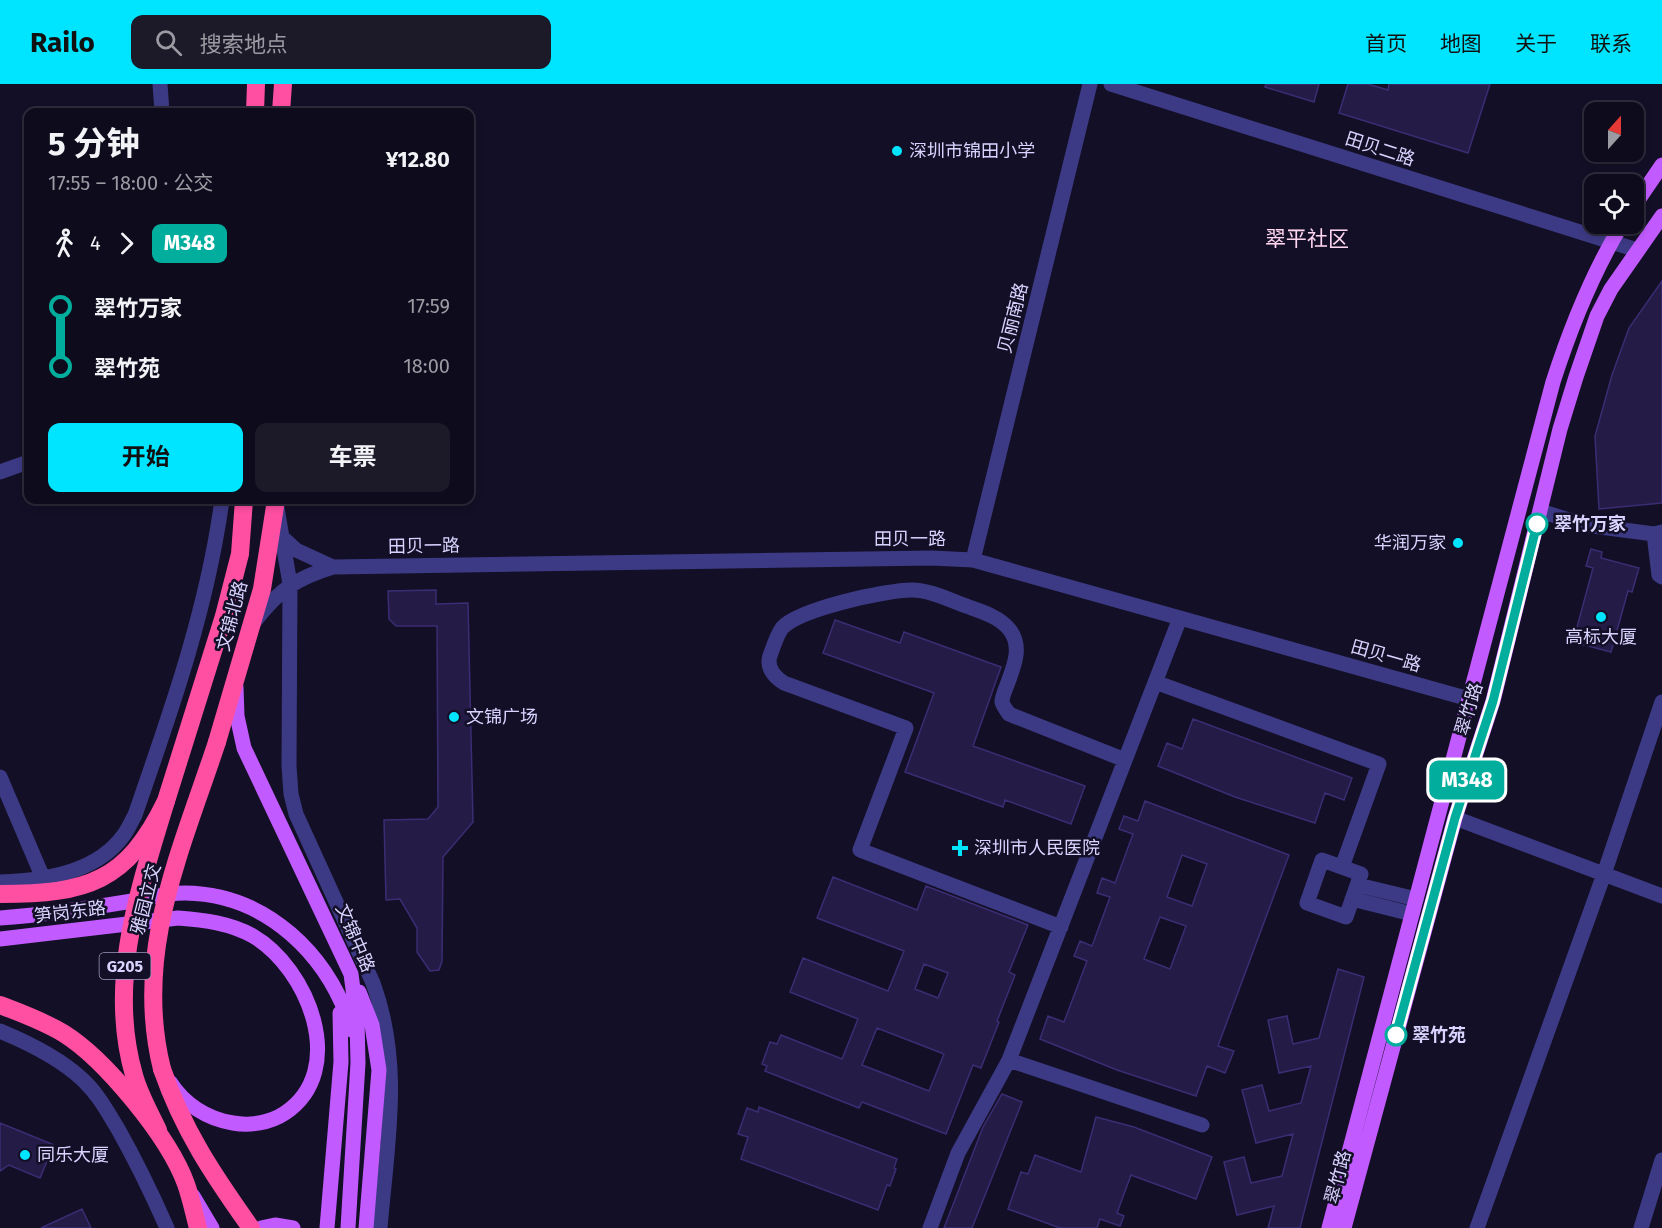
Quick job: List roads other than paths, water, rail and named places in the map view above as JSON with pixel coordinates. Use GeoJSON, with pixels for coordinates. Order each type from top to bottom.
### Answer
{"type":"FeatureCollection","features":[{"type":"Feature","properties":{"kind":"highway"},"geometry":{"type":"LineString","coordinates":[[255,108],[256,84]]}},
{"type":"Feature","properties":{"kind":"highway"},"geometry":{"type":"LineString","coordinates":[[281,108],[283,84]]}},
{"type":"Feature","properties":{"kind":"highway","name":"文锦北路"},"geometry":{"type":"LineString","coordinates":[[166,801],[224,616],[240,554],[244,504]]}},
{"type":"Feature","properties":{"kind":"highway","name":"文锦北路"},"geometry":{"type":"LineString","coordinates":[[217,742],[253,624],[269,554],[275,504]]}},
{"type":"Feature","properties":{"kind":"highway","name":"雅园立交"},"geometry":{"type":"LineString","coordinates":[[217,742],[167,893],[155,947],[152,1014],[155,1042],[172,1097],[212,1174],[251,1228]]}},
{"type":"Feature","properties":{"kind":"highway"},"geometry":{"type":"LineString","coordinates":[[0,894],[69,889],[100,879],[123,864],[141,845],[154,826],[166,801]]}},
{"type":"Feature","properties":{"kind":"highway","name":"G205"},"geometry":{"type":"LineString","coordinates":[[166,801],[132,916],[123,996],[134,1077],[186,1183],[198,1228]]}},
{"type":"Feature","properties":{"kind":"highway"},"geometry":{"type":"LineString","coordinates":[[0,1005],[27,1015],[65,1034],[84,1049],[121,1086],[158,1130]]}},
{"type":"Feature","properties":{"kind":"main road"},"geometry":{"type":"LineString","coordinates":[[1644,191],[1662,165]]}},
{"type":"Feature","properties":{"kind":"main road","name":"翠竹路"},"geometry":{"type":"LineString","coordinates":[[1344,1228],[1455,818],[1493,701],[1560,429],[1586,346],[1611,289],[1662,216]]}},
{"type":"Feature","properties":{"kind":"main road","name":"翠竹路"},"geometry":{"type":"LineString","coordinates":[[1329,1228],[1553,381],[1567,338],[1589,284],[1616,234]]}},
{"type":"Feature","properties":{"kind":"main road","name":"文锦中路"},"geometry":{"type":"LineString","coordinates":[[236,681],[237,716],[244,748],[351,974],[357,1018],[358,1063],[348,1228]]}},
{"type":"Feature","properties":{"kind":"main road","name":"笋岗东路"},"geometry":{"type":"LineString","coordinates":[[0,918],[38,916],[183,893],[214,896],[251,908],[268,916],[288,930],[309,950],[325,971],[338,994],[355,1040],[358,1063]]}},
{"type":"Feature","properties":{"kind":"main road","name":"笋岗东路"},"geometry":{"type":"LineString","coordinates":[[0,939],[178,918],[203,920],[230,926],[260,941],[274,951],[290,968],[302,990],[314,1022],[317,1043],[314,1071],[304,1094],[292,1108],[278,1117],[261,1123],[240,1125],[222,1121],[193,1107],[173,1086],[162,1069]]}},
{"type":"Feature","properties":{"kind":"main road"},"geometry":{"type":"LineString","coordinates":[[351,974],[372,1024],[379,1070],[366,1228]]}},
{"type":"Feature","properties":{"kind":"main road"},"geometry":{"type":"LineString","coordinates":[[327,1228],[341,1054],[338,994]]}},
{"type":"Feature","properties":{"kind":"main road"},"geometry":{"type":"LineString","coordinates":[[186,1183],[212,1228]]}},
{"type":"Feature","properties":{"kind":"main road"},"geometry":{"type":"LineString","coordinates":[[261,1228],[275,1225],[293,1228]]}},
{"type":"Feature","properties":{"kind":"street"},"geometry":{"type":"LineString","coordinates":[[160,84],[162,108]]}},
{"type":"Feature","properties":{"kind":"street","name":"贝丽南路"},"geometry":{"type":"LineString","coordinates":[[973,560],[1090,84]]}},
{"type":"Feature","properties":{"kind":"street","name":"田贝二路"},"geometry":{"type":"LineString","coordinates":[[1111,84],[1637,250]]}},
{"type":"Feature","properties":{"kind":"street"},"geometry":{"type":"LineString","coordinates":[[0,472],[24,463]]}},
{"type":"Feature","properties":{"kind":"street"},"geometry":{"type":"LineString","coordinates":[[0,882],[43,878],[78,868],[103,856],[123,836],[135,815],[186,667],[216,548],[222,504]]}},
{"type":"Feature","properties":{"kind":"street"},"geometry":{"type":"LineString","coordinates":[[277,504],[290,584],[289,766],[291,794],[296,814],[373,983],[383,1011],[388,1035],[392,1085],[380,1228]]}},
{"type":"Feature","properties":{"kind":"street"},"geometry":{"type":"LineString","coordinates":[[1540,511],[1585,525],[1658,533],[1659,575],[1662,577]]}},
{"type":"Feature","properties":{"kind":"street","name":"田贝一路"},"geometry":{"type":"LineString","coordinates":[[282,537],[296,550],[333,567]]}},
{"type":"Feature","properties":{"kind":"street","name":"田贝一路"},"geometry":{"type":"LineString","coordinates":[[253,624],[270,602],[290,584],[312,573],[333,567],[932,558],[973,560],[1469,699]]}},
{"type":"Feature","properties":{"kind":"street"},"geometry":{"type":"LineString","coordinates":[[1061,927],[860,850],[906,728],[784,683],[771,671],[768,658],[783,628],[790,622],[827,606],[901,591],[930,592],[990,615],[1009,629],[1017,651],[1015,664],[1003,695],[1002,703],[1009,714],[1125,760]]}},
{"type":"Feature","properties":{"kind":"street"},"geometry":{"type":"LineString","coordinates":[[930,1228],[958,1153],[1009,1060],[1180,618]]}},
{"type":"Feature","properties":{"kind":"street"},"geometry":{"type":"LineString","coordinates":[[1155,682],[1379,764],[1342,867]]}},
{"type":"Feature","properties":{"kind":"street"},"geometry":{"type":"LineString","coordinates":[[1477,1228],[1604,874],[1662,702]]}},
{"type":"Feature","properties":{"kind":"street"},"geometry":{"type":"LineString","coordinates":[[0,777],[43,878]]}},
{"type":"Feature","properties":{"kind":"street"},"geometry":{"type":"LineString","coordinates":[[1455,818],[1662,896]]}},
{"type":"Feature","properties":{"kind":"street"},"geometry":{"type":"LineString","coordinates":[[1322,860],[1361,874],[1355,892],[1346,917],[1306,903],[1322,860]]}},
{"type":"Feature","properties":{"kind":"street"},"geometry":{"type":"LineString","coordinates":[[1355,892],[1414,907]]}},
{"type":"Feature","properties":{"kind":"street"},"geometry":{"type":"LineString","coordinates":[[0,1031],[25,1041],[63,1063],[84,1080],[101,1100],[138,1164],[163,1227]]}},
{"type":"Feature","properties":{"kind":"street"},"geometry":{"type":"LineString","coordinates":[[1009,1060],[1202,1125]]}},
{"type":"Feature","properties":{"kind":"street"},"geometry":{"type":"LineString","coordinates":[[1641,1228],[1662,1160]]}},
{"type":"Feature","properties":{"kind":"place","name":"深圳市锦田小学"},"geometry":{"type":"Point","coordinates":[897,151]}},
{"type":"Feature","properties":{"kind":"place","name":"翠竹万家"},"geometry":{"type":"Point","coordinates":[1537,524]}},
{"type":"Feature","properties":{"kind":"place","name":"华润万家"},"geometry":{"type":"Point","coordinates":[1458,543]}},
{"type":"Feature","properties":{"kind":"place","name":"高标大厦"},"geometry":{"type":"Point","coordinates":[1601,617]}},
{"type":"Feature","properties":{"kind":"place","name":"文锦广场"},"geometry":{"type":"Point","coordinates":[454,717]}},
{"type":"Feature","properties":{"kind":"place","name":"深圳市人民医院"},"geometry":{"type":"Point","coordinates":[960,848]}},
{"type":"Feature","properties":{"kind":"place","name":"翠竹苑"},"geometry":{"type":"Point","coordinates":[1396,1035]}},
{"type":"Feature","properties":{"kind":"place","name":"同乐大厦"},"geometry":{"type":"Point","coordinates":[25,1155]}},
{"type":"Feature","properties":{"kind":"district","name":"翠平社区"},"geometry":{"type":"Point","coordinates":[1307,239]}}]}
